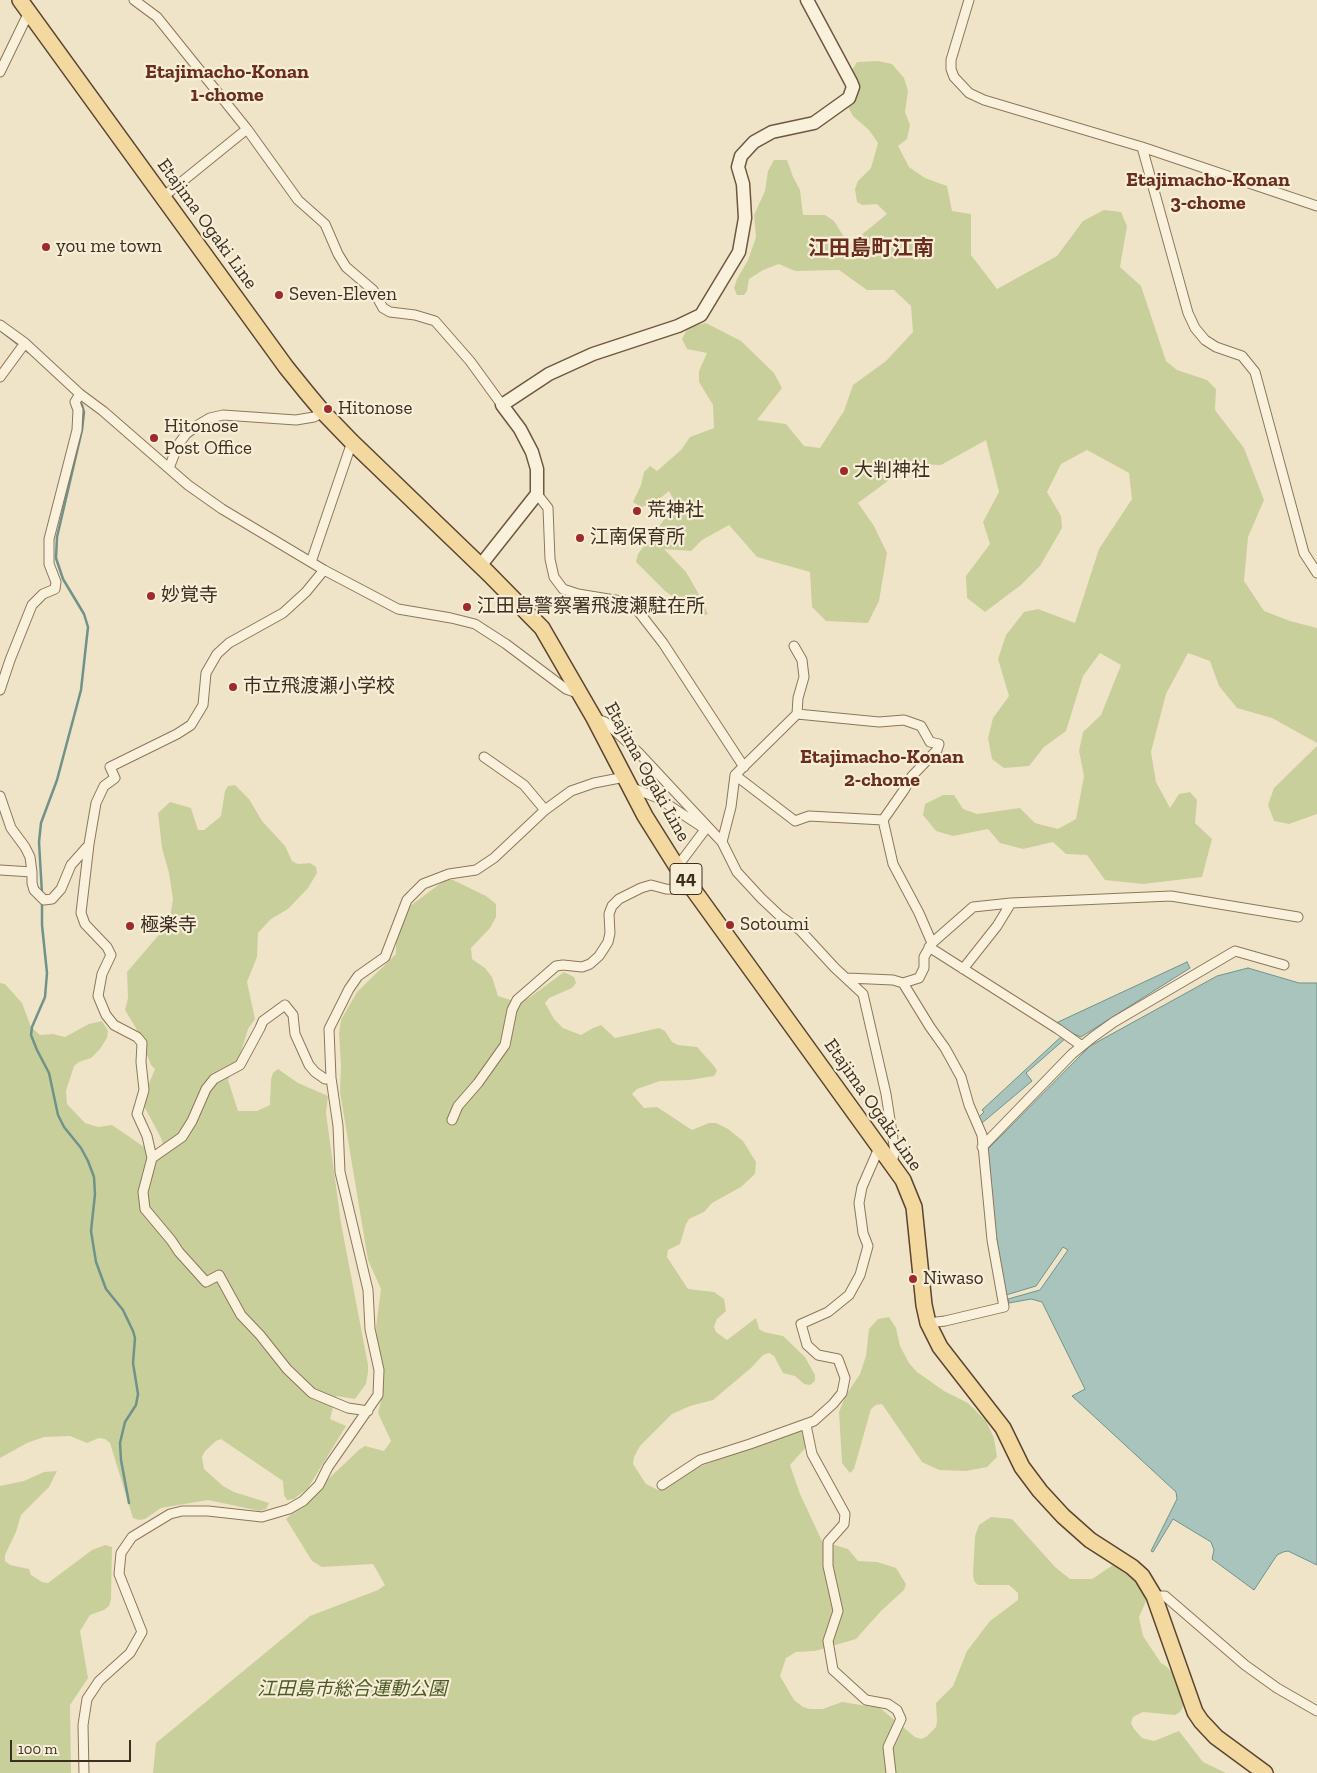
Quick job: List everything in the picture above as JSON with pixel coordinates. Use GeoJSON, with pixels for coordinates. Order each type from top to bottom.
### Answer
{"type":"FeatureCollection","features":[{"type":"Feature","properties":{"kind":"main road"},"geometry":{"type":"LineString","coordinates":[[480,566],[537,494],[537,469],[532,452],[520,429],[502,405],[549,374],[586,357],[678,326],[701,315],[739,252],[745,218],[743,184],[738,167],[741,156],[754,142],[772,132],[814,123],[850,98],[853,87],[851,82],[807,0]]}},
{"type":"Feature","properties":{"kind":"main road","name":"Etajima Ogaki Line"},"geometry":{"type":"LineString","coordinates":[[25,6],[286,366],[323,412],[532,616],[542,628],[594,718],[645,816],[677,867],[891,1164],[909,1192],[914,1207],[924,1305],[928,1323],[940,1347],[1002,1428],[1030,1480],[1074,1527],[1137,1572],[1154,1596],[1195,1712],[1216,1737],[1265,1773]]}},
{"type":"Feature","properties":{"kind":"street"},"geometry":{"type":"LineString","coordinates":[[134,0],[157,17],[247,129],[298,200],[325,224],[346,267],[373,290],[383,308],[390,312],[414,315],[435,321],[470,361],[502,405]]}},
{"type":"Feature","properties":{"kind":"street"},"geometry":{"type":"LineString","coordinates":[[969,0],[950,60],[954,77],[969,93],[984,100],[1142,147],[1317,206]]}},
{"type":"Feature","properties":{"kind":"street"},"geometry":{"type":"LineString","coordinates":[[0,72],[25,6]]}},
{"type":"Feature","properties":{"kind":"street"},"geometry":{"type":"LineString","coordinates":[[163,197],[247,129]]}},
{"type":"Feature","properties":{"kind":"street"},"geometry":{"type":"LineString","coordinates":[[1142,147],[1188,313],[1195,328],[1205,340],[1216,347],[1242,356],[1255,372],[1304,553],[1317,573]]}},
{"type":"Feature","properties":{"kind":"street"},"geometry":{"type":"LineString","coordinates":[[0,325],[25,343],[78,397],[103,411],[215,505],[324,570],[398,609],[475,624],[506,644],[566,689],[580,694]]}},
{"type":"Feature","properties":{"kind":"street"},"geometry":{"type":"LineString","coordinates":[[0,377],[25,343]]}},
{"type":"Feature","properties":{"kind":"street"},"geometry":{"type":"LineString","coordinates":[[0,690],[32,605],[43,594],[55,589],[56,582],[49,564],[49,539],[77,430],[78,397]]}},
{"type":"Feature","properties":{"kind":"street"},"geometry":{"type":"LineString","coordinates":[[169,468],[178,445],[186,434],[198,424],[210,418],[223,414],[296,420],[314,417],[323,412]]}},
{"type":"Feature","properties":{"kind":"street"},"geometry":{"type":"LineString","coordinates":[[311,562],[352,442]]}},
{"type":"Feature","properties":{"kind":"street"},"geometry":{"type":"LineString","coordinates":[[537,494],[548,508],[550,559],[554,577],[563,589],[578,594],[627,602],[635,607],[663,643],[744,768]]}},
{"type":"Feature","properties":{"kind":"street"},"geometry":{"type":"LineString","coordinates":[[324,570],[306,592],[283,613],[229,643],[218,654],[206,674],[203,705],[190,724],[177,734],[110,767],[115,778],[104,786],[96,803],[81,913],[85,924],[107,947],[111,955],[102,974],[98,996],[106,1015],[114,1025],[137,1036],[142,1043],[141,1062],[144,1090],[136,1114],[147,1136],[152,1158],[143,1192],[145,1209],[206,1282],[219,1275],[241,1315],[260,1335],[286,1368],[312,1393],[348,1408],[368,1411]]}},
{"type":"Feature","properties":{"kind":"street"},"geometry":{"type":"LineString","coordinates":[[722,842],[731,807],[735,775],[797,714],[798,698],[804,677],[802,660],[794,646]]}},
{"type":"Feature","properties":{"kind":"street"},"geometry":{"type":"LineString","coordinates":[[797,714],[879,722],[904,720],[921,726],[930,742],[939,744],[937,750],[912,776],[883,820],[893,864],[919,913],[930,945],[963,969],[1058,1028],[1082,1046]]}},
{"type":"Feature","properties":{"kind":"street"},"geometry":{"type":"LineString","coordinates":[[594,718],[605,722],[638,752],[706,828],[722,842],[737,872],[761,898],[780,916],[800,930],[834,968],[863,994],[886,1094],[895,1152],[891,1164]]}},
{"type":"Feature","properties":{"kind":"street"},"geometry":{"type":"LineString","coordinates":[[484,757],[524,785],[545,810]]}},
{"type":"Feature","properties":{"kind":"street"},"geometry":{"type":"LineString","coordinates":[[735,775],[795,821],[809,816],[883,820]]}},
{"type":"Feature","properties":{"kind":"street"},"geometry":{"type":"LineString","coordinates":[[84,1773],[83,1725],[87,1699],[99,1681],[130,1653],[142,1632],[119,1574],[121,1553],[132,1537],[170,1514],[182,1511],[208,1511],[262,1517],[289,1509],[303,1501],[319,1485],[328,1467],[378,1395],[379,1370],[370,1329],[368,1290],[340,1172],[338,1126],[331,1078],[329,1029],[349,989],[358,976],[386,957],[407,900],[423,884],[449,874],[476,870],[494,858],[545,810],[570,791],[594,783],[628,782],[706,828]]}},
{"type":"Feature","properties":{"kind":"street"},"geometry":{"type":"LineString","coordinates":[[0,796],[11,828],[30,857],[34,890],[44,900],[52,899],[61,889],[71,865],[80,857],[89,844]]}},
{"type":"Feature","properties":{"kind":"street"},"geometry":{"type":"LineString","coordinates":[[677,867],[706,828]]}},
{"type":"Feature","properties":{"kind":"street"},"geometry":{"type":"LineString","coordinates":[[0,870],[32,872]]}},
{"type":"Feature","properties":{"kind":"street"},"geometry":{"type":"LineString","coordinates":[[452,1120],[458,1106],[478,1083],[504,1044],[512,1010],[517,1000],[556,966],[582,967],[590,964],[608,942],[610,933],[609,914],[612,906],[620,899],[651,885],[666,889],[694,890]]}},
{"type":"Feature","properties":{"kind":"street"},"geometry":{"type":"LineString","coordinates":[[847,978],[892,980],[903,983],[919,978],[924,968],[924,957],[930,945],[973,907],[1011,903],[1171,896],[1298,917]]}},
{"type":"Feature","properties":{"kind":"street"},"geometry":{"type":"LineString","coordinates":[[963,969],[997,926],[1011,903]]}},
{"type":"Feature","properties":{"kind":"street"},"geometry":{"type":"LineString","coordinates":[[982,1147],[1082,1046],[1114,1022],[1235,951],[1284,965]]}},
{"type":"Feature","properties":{"kind":"street"},"geometry":{"type":"LineString","coordinates":[[903,983],[945,1048],[961,1077],[969,1105],[982,1135],[992,1240],[1004,1307],[945,1321],[928,1323]]}},
{"type":"Feature","properties":{"kind":"street"},"geometry":{"type":"LineString","coordinates":[[152,1158],[182,1137],[192,1121],[206,1089],[214,1079],[240,1065],[263,1021],[285,1004],[292,1014],[295,1034],[309,1066],[325,1079],[331,1078]]}},
{"type":"Feature","properties":{"kind":"street"},"geometry":{"type":"LineString","coordinates":[[662,1485],[700,1460],[814,1421],[842,1393],[846,1378],[838,1359],[818,1354],[807,1345],[801,1324],[828,1312],[849,1295],[860,1275],[868,1246],[863,1233],[859,1203],[862,1187],[879,1148]]}},
{"type":"Feature","properties":{"kind":"street"},"geometry":{"type":"LineString","coordinates":[[806,1425],[812,1454],[845,1514],[844,1524],[828,1542],[828,1566],[838,1611],[828,1640],[833,1670],[866,1700],[888,1704],[897,1710],[901,1719],[888,1747],[890,1773]]}},
{"type":"Feature","properties":{"kind":"street"},"geometry":{"type":"LineString","coordinates":[[1154,1596],[1165,1596],[1245,1665],[1277,1688],[1317,1711]]}},
{"type":"Feature","properties":{"kind":"green space"},"geometry":{"type":"Polygon","coordinates":[[[878,61],[892,64],[904,78],[908,91],[905,112],[910,125],[907,139],[898,146],[909,167],[925,178],[947,186],[952,211],[971,214],[971,255],[997,289],[1057,256],[1083,221],[1104,210],[1121,212],[1127,226],[1120,267],[1141,286],[1166,361],[1177,370],[1207,380],[1216,389],[1215,410],[1244,448],[1264,500],[1248,537],[1244,581],[1264,611],[1290,621],[1317,628],[1317,743],[1272,718],[1237,708],[1219,686],[1210,661],[1188,653],[1166,694],[1151,752],[1156,782],[1170,808],[1179,794],[1190,792],[1197,800],[1195,823],[1212,839],[1202,877],[1143,884],[1105,880],[1087,855],[1066,854],[1053,842],[1023,849],[1000,843],[988,829],[953,836],[936,831],[923,815],[925,804],[943,795],[954,795],[963,809],[977,814],[1020,808],[1035,823],[1058,829],[1076,819],[1084,776],[1079,751],[1083,732],[1101,715],[1121,665],[1100,653],[1083,676],[1066,731],[1044,747],[1029,766],[1004,768],[992,759],[988,738],[993,718],[1009,696],[998,659],[1006,635],[1024,612],[1038,609],[1075,623],[1099,549],[1132,499],[1129,473],[1087,450],[1061,464],[1047,492],[1061,516],[1062,528],[1040,566],[1021,585],[985,612],[967,598],[966,576],[990,544],[983,522],[999,492],[986,440],[941,465],[911,464],[858,503],[874,526],[887,553],[879,601],[868,623],[826,621],[812,607],[810,572],[757,557],[729,525],[702,540],[691,551],[664,549],[686,572],[708,614],[701,616],[665,591],[636,562],[638,554],[676,504],[669,491],[653,504],[641,507],[633,502],[641,485],[644,472],[650,466],[657,471],[681,450],[690,437],[714,428],[713,405],[699,382],[699,371],[707,353],[687,349],[682,339],[686,331],[694,326],[706,323],[741,341],[774,373],[782,388],[757,420],[786,424],[804,446],[820,448],[844,411],[853,385],[886,361],[913,332],[911,306],[894,290],[867,290],[839,270],[795,271],[779,264],[763,270],[749,279],[747,291],[744,295],[737,295],[734,288],[748,260],[756,237],[754,215],[765,191],[768,171],[774,160],[787,160],[800,190],[803,215],[825,215],[834,221],[849,245],[887,214],[877,204],[862,205],[857,202],[855,189],[858,181],[871,168],[878,143],[869,130],[853,116],[848,107],[853,99],[856,83],[852,70],[857,62],[878,61]]]}},
{"type":"Feature","properties":{"kind":"green space"},"geometry":{"type":"Polygon","coordinates":[[[1317,746],[1317,814],[1289,824],[1274,821],[1268,805],[1274,788],[1317,746]]]}},
{"type":"Feature","properties":{"kind":"green space"},"geometry":{"type":"Polygon","coordinates":[[[235,785],[249,799],[262,821],[285,846],[292,861],[298,864],[310,863],[316,867],[317,873],[308,888],[288,909],[271,919],[258,933],[257,957],[247,982],[255,1019],[248,1029],[240,1055],[228,1080],[238,1111],[257,1111],[270,1105],[271,1079],[273,1073],[278,1069],[298,1083],[328,1096],[326,1113],[341,1223],[368,1372],[366,1384],[355,1399],[336,1396],[330,1419],[346,1426],[308,1488],[294,1499],[287,1500],[284,1495],[283,1481],[221,1439],[205,1451],[202,1457],[204,1469],[223,1486],[234,1492],[269,1503],[266,1509],[260,1511],[208,1500],[161,1508],[145,1519],[139,1520],[133,1518],[110,1443],[105,1439],[99,1438],[87,1443],[70,1436],[44,1437],[27,1443],[0,1458],[0,983],[5,984],[22,1003],[31,1027],[40,1035],[53,1034],[65,1037],[89,1024],[102,1021],[108,1031],[107,1038],[91,1058],[74,1066],[66,1091],[67,1104],[85,1123],[98,1127],[112,1125],[153,1153],[165,1151],[161,1138],[144,1106],[145,1093],[155,1069],[151,1065],[136,1028],[125,1010],[128,998],[127,972],[163,930],[171,912],[173,899],[169,873],[162,848],[158,813],[170,802],[191,808],[198,830],[204,830],[221,816],[225,791],[228,786],[235,785]]]}},
{"type":"Feature","properties":{"kind":"green space","name":"江田島市総合運動公園"},"geometry":{"type":"Polygon","coordinates":[[[447,880],[453,880],[486,896],[496,904],[496,917],[490,928],[471,948],[472,959],[485,968],[492,977],[498,996],[517,1002],[529,998],[564,972],[574,977],[576,983],[572,988],[549,998],[545,1003],[554,1019],[563,1028],[581,1035],[601,1025],[615,1038],[659,1028],[665,1031],[672,1042],[678,1045],[697,1047],[717,1071],[714,1076],[690,1080],[660,1081],[637,1089],[632,1094],[644,1108],[657,1107],[692,1130],[709,1123],[716,1123],[728,1129],[743,1141],[756,1162],[755,1174],[741,1187],[712,1203],[704,1212],[689,1219],[680,1244],[668,1250],[667,1257],[688,1289],[714,1292],[724,1299],[726,1311],[717,1319],[714,1327],[716,1332],[727,1340],[756,1318],[759,1329],[783,1336],[805,1357],[815,1375],[815,1381],[810,1385],[804,1384],[795,1376],[783,1373],[774,1356],[769,1353],[763,1355],[751,1368],[713,1400],[690,1406],[672,1414],[640,1446],[634,1457],[633,1464],[646,1484],[658,1490],[669,1486],[698,1467],[800,1430],[808,1445],[790,1465],[800,1494],[822,1541],[848,1549],[858,1561],[877,1562],[896,1568],[906,1584],[904,1590],[881,1611],[856,1639],[815,1651],[796,1652],[786,1658],[780,1676],[794,1700],[803,1707],[810,1709],[823,1709],[842,1702],[880,1708],[915,1737],[921,1739],[926,1737],[936,1727],[936,1703],[953,1686],[967,1651],[990,1621],[1018,1600],[1018,1593],[1009,1585],[978,1585],[974,1581],[973,1575],[975,1536],[979,1525],[991,1517],[1012,1519],[1055,1567],[1070,1579],[1092,1579],[1113,1565],[1139,1583],[1145,1594],[1146,1601],[1139,1617],[1143,1636],[1161,1663],[1175,1676],[1183,1700],[1183,1707],[1175,1715],[1143,1712],[1133,1717],[1131,1723],[1142,1738],[1154,1741],[1179,1731],[1203,1762],[1226,1773],[153,1773],[156,1743],[310,1616],[378,1590],[385,1585],[373,1564],[322,1567],[312,1561],[286,1519],[360,1449],[365,1446],[384,1451],[391,1441],[378,1413],[381,1401],[376,1327],[381,1289],[368,1260],[340,1092],[339,1033],[341,1020],[357,992],[396,954],[396,934],[410,906],[447,880]]]}},
{"type":"Feature","properties":{"kind":"green space"},"geometry":{"type":"Polygon","coordinates":[[[889,1317],[896,1328],[900,1346],[909,1363],[917,1372],[944,1391],[968,1403],[986,1421],[994,1438],[997,1457],[987,1467],[966,1471],[939,1470],[922,1462],[882,1404],[876,1405],[871,1409],[854,1469],[850,1473],[842,1463],[839,1412],[846,1395],[860,1374],[866,1356],[869,1329],[878,1319],[889,1317]]]}},
{"type":"Feature","properties":{"kind":"green space"},"geometry":{"type":"Polygon","coordinates":[[[57,1471],[49,1487],[21,1515],[16,1532],[5,1555],[5,1561],[10,1565],[29,1569],[31,1575],[42,1582],[48,1583],[92,1550],[105,1545],[112,1547],[111,1599],[109,1606],[104,1610],[90,1615],[80,1631],[88,1678],[70,1705],[71,1773],[0,1773],[0,1486],[24,1481],[44,1472],[57,1471]]]}},
{"type":"Feature","properties":{"kind":"water"},"geometry":{"type":"Polygon","coordinates":[[[1187,962],[1190,968],[1081,1037],[1060,1028],[1056,1023],[1187,962]]]}},
{"type":"Feature","properties":{"kind":"water"},"geometry":{"type":"Polygon","coordinates":[[[1248,968],[1299,983],[1317,983],[1317,1565],[1288,1551],[1283,1552],[1277,1555],[1254,1590],[1212,1559],[1214,1550],[1211,1542],[1173,1519],[1153,1552],[1151,1551],[1177,1499],[1176,1492],[1072,1396],[1085,1389],[1042,1302],[1031,1299],[1009,1303],[1008,1299],[1040,1290],[1068,1250],[1063,1247],[1036,1286],[1006,1295],[996,1238],[988,1149],[1090,1046],[1217,976],[1248,968]]]}},
{"type":"Feature","properties":{"kind":"water"},"geometry":{"type":"Polygon","coordinates":[[[1063,1035],[1066,1038],[1026,1073],[1032,1081],[982,1123],[978,1118],[984,1112],[982,1110],[1063,1035]]]}},
{"type":"Feature","properties":{"kind":"waterway"},"geometry":{"type":"LineString","coordinates":[[0,330],[28,352]]}},
{"type":"Feature","properties":{"kind":"waterway"},"geometry":{"type":"LineString","coordinates":[[42,894],[39,842],[41,823],[57,780],[81,690],[88,627],[84,614],[63,579],[56,558],[57,537],[82,430],[84,412],[79,401]]}},
{"type":"Feature","properties":{"kind":"waterway"},"geometry":{"type":"LineString","coordinates":[[42,902],[42,925],[47,973],[45,997],[32,1027],[31,1035],[49,1073],[58,1115],[64,1127],[81,1148],[94,1177],[95,1194],[91,1231],[96,1262],[106,1289],[123,1310],[135,1338],[133,1363],[138,1394],[136,1405],[125,1422],[120,1443],[121,1460],[129,1503]]}},
{"type":"Feature","properties":{"kind":"place","name":"you me town"},"geometry":{"type":"Point","coordinates":[46,247]}},
{"type":"Feature","properties":{"kind":"place","name":"Seven-Eleven"},"geometry":{"type":"Point","coordinates":[279,295]}},
{"type":"Feature","properties":{"kind":"place","name":"Hitonose"},"geometry":{"type":"Point","coordinates":[328,409]}},
{"type":"Feature","properties":{"kind":"place","name":"Hitonose Post Office"},"geometry":{"type":"Point","coordinates":[154,438]}},
{"type":"Feature","properties":{"kind":"place","name":"大判神社"},"geometry":{"type":"Point","coordinates":[844,471]}},
{"type":"Feature","properties":{"kind":"place","name":"荒神社"},"geometry":{"type":"Point","coordinates":[637,511]}},
{"type":"Feature","properties":{"kind":"place","name":"江南保育所"},"geometry":{"type":"Point","coordinates":[580,538]}},
{"type":"Feature","properties":{"kind":"place","name":"妙覚寺"},"geometry":{"type":"Point","coordinates":[151,596]}},
{"type":"Feature","properties":{"kind":"place","name":"江田島警察署飛渡瀬駐在所"},"geometry":{"type":"Point","coordinates":[467,607]}},
{"type":"Feature","properties":{"kind":"place","name":"市立飛渡瀬小学校"},"geometry":{"type":"Point","coordinates":[233,687]}},
{"type":"Feature","properties":{"kind":"place","name":"Sotoumi"},"geometry":{"type":"Point","coordinates":[730,925]}},
{"type":"Feature","properties":{"kind":"place","name":"極楽寺"},"geometry":{"type":"Point","coordinates":[130,926]}},
{"type":"Feature","properties":{"kind":"place","name":"Niwaso"},"geometry":{"type":"Point","coordinates":[913,1279]}},
{"type":"Feature","properties":{"kind":"district","name":"Etajimacho-Konan 1-chome"},"geometry":{"type":"Point","coordinates":[227,84]}},
{"type":"Feature","properties":{"kind":"district","name":"Etajimacho-Konan 3-chome"},"geometry":{"type":"Point","coordinates":[1208,192]}},
{"type":"Feature","properties":{"kind":"district","name":"江田島町江南"},"geometry":{"type":"Point","coordinates":[871,249]}},
{"type":"Feature","properties":{"kind":"district","name":"Etajimacho-Konan 2-chome"},"geometry":{"type":"Point","coordinates":[882,768]}}]}
